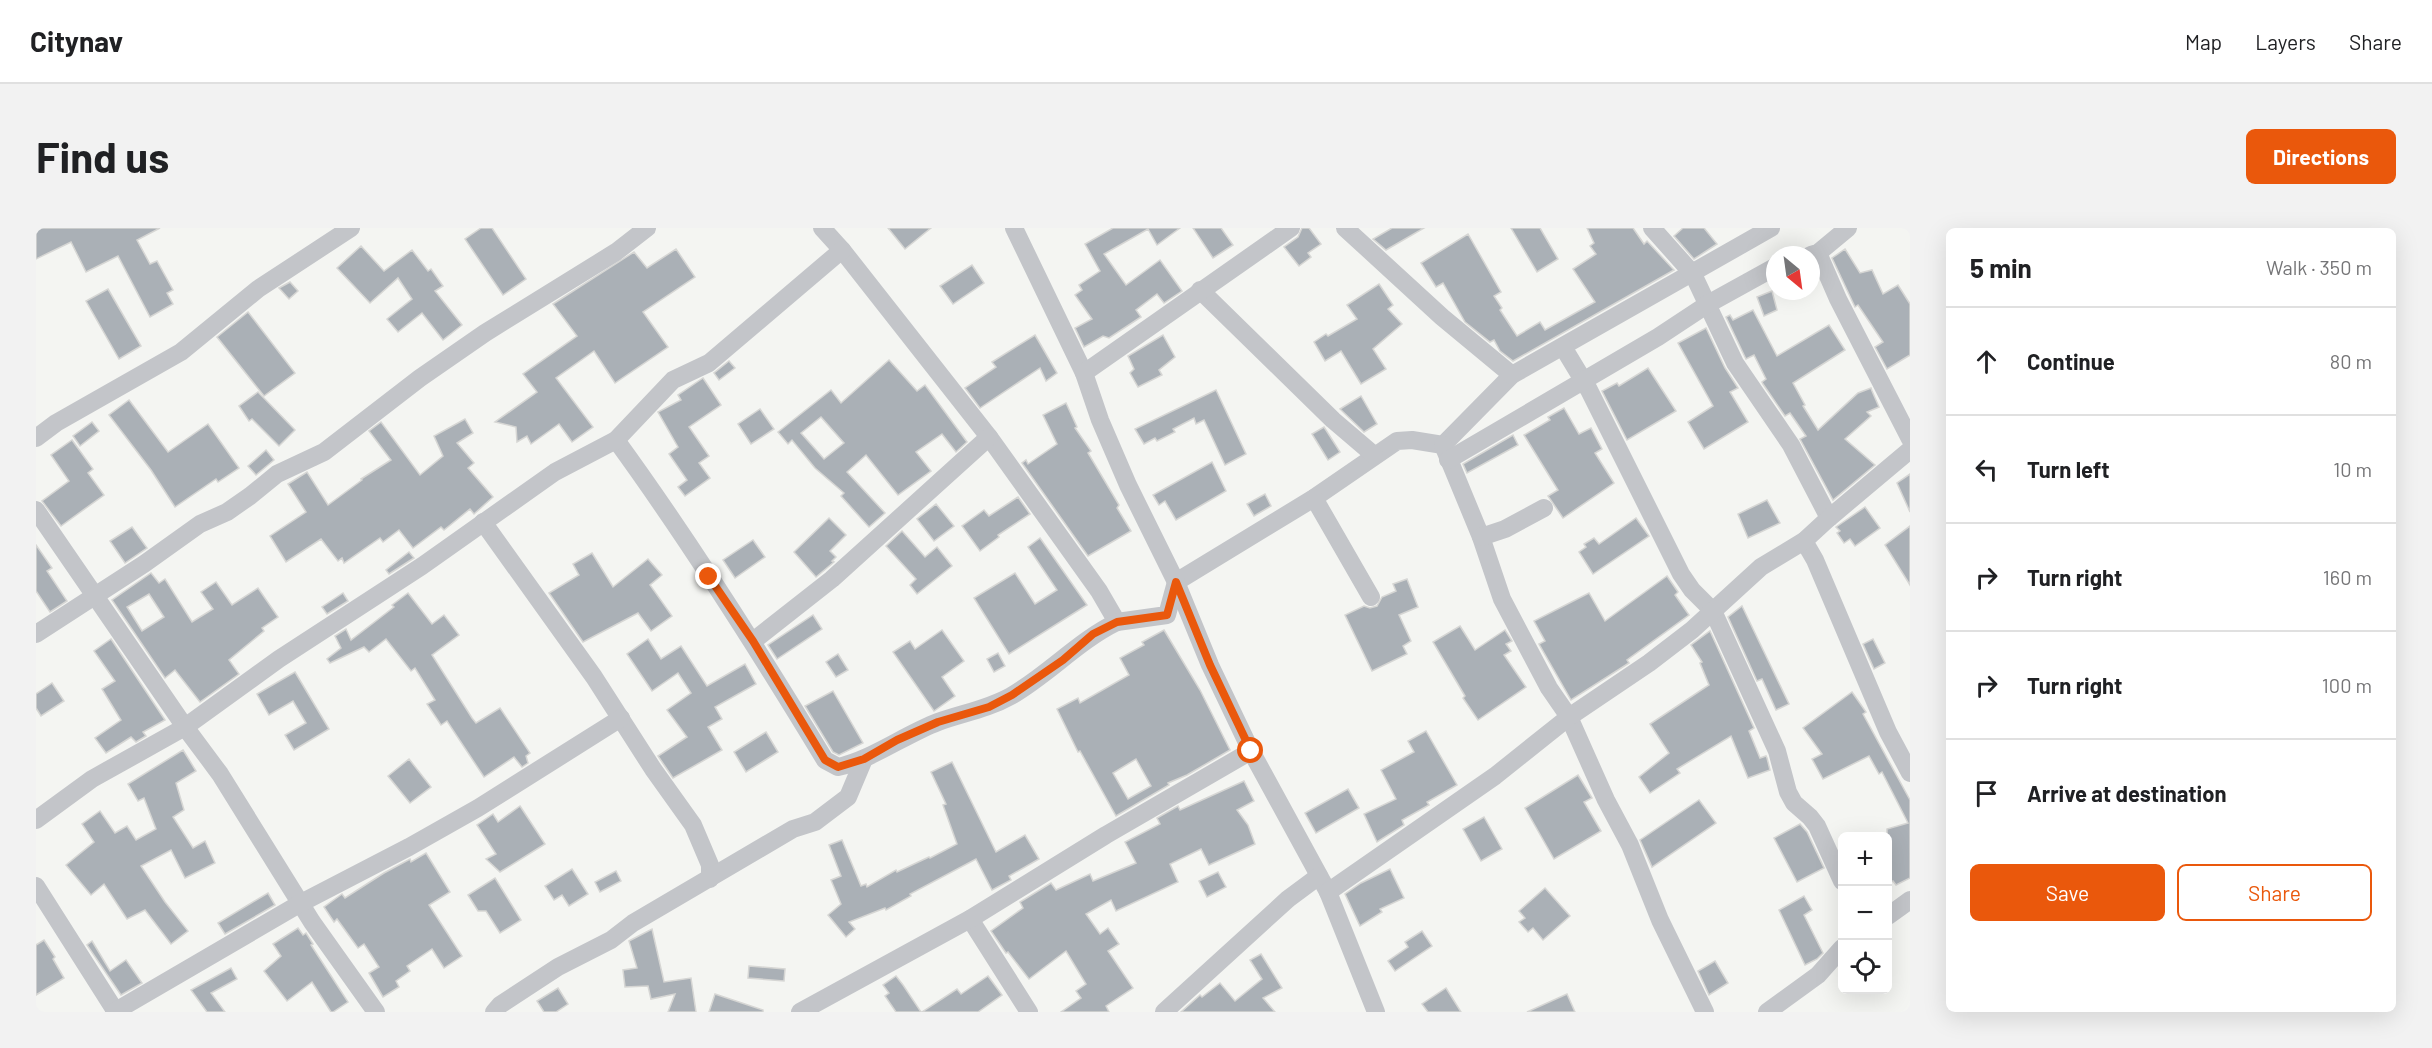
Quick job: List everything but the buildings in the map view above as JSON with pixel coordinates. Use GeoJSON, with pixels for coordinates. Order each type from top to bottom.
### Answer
{"type":"FeatureCollection","features":[{"type":"Feature","properties":{"kind":"street"},"geometry":{"type":"LineString","coordinates":[[36,438],[56,423],[181,351],[258,290],[351,228]]}},
{"type":"Feature","properties":{"kind":"street"},"geometry":{"type":"LineString","coordinates":[[36,634],[144,564],[200,524],[235,507],[277,474],[324,452],[484,333],[616,252],[647,228]]}},
{"type":"Feature","properties":{"kind":"street"},"geometry":{"type":"LineString","coordinates":[[822,228],[842,250],[989,437],[1099,591],[1117,622]]}},
{"type":"Feature","properties":{"kind":"street"},"geometry":{"type":"LineString","coordinates":[[1014,228],[1084,373],[1100,420],[1128,485],[1176,582],[1210,665],[1251,751],[1323,884],[1376,1012]]}},
{"type":"Feature","properties":{"kind":"street"},"geometry":{"type":"LineString","coordinates":[[1084,373],[1291,228]]}},
{"type":"Feature","properties":{"kind":"street"},"geometry":{"type":"LineString","coordinates":[[1345,228],[1442,317],[1512,375]]}},
{"type":"Feature","properties":{"kind":"street"},"geometry":{"type":"LineString","coordinates":[[1652,228],[1693,274],[1735,363],[1791,445],[1829,518]]}},
{"type":"Feature","properties":{"kind":"street"},"geometry":{"type":"LineString","coordinates":[[1446,452],[1512,375],[1772,228]]}},
{"type":"Feature","properties":{"kind":"street"},"geometry":{"type":"LineString","coordinates":[[1820,250],[1848,228]]}},
{"type":"Feature","properties":{"kind":"street"},"geometry":{"type":"LineString","coordinates":[[36,820],[92,778],[185,727],[279,659],[422,566],[555,472],[616,440],[673,380],[709,363],[842,250]]}},
{"type":"Feature","properties":{"kind":"street"},"geometry":{"type":"LineString","coordinates":[[1820,264],[1910,439]]}},
{"type":"Feature","properties":{"kind":"street"},"geometry":{"type":"LineString","coordinates":[[616,440],[665,507],[753,641],[825,760],[838,767],[864,759],[938,722],[989,707],[1012,695],[1063,660],[1093,634],[1117,622],[1167,615],[1176,582],[1314,498],[1397,441],[1412,440],[1446,452],[1583,380],[1658,337],[1708,304],[1766,272]]}},
{"type":"Feature","properties":{"kind":"street"},"geometry":{"type":"LineString","coordinates":[[1200,290],[1333,420],[1374,455]]}},
{"type":"Feature","properties":{"kind":"street"},"geometry":{"type":"LineString","coordinates":[[1563,347],[1583,380],[1681,574],[1692,590],[1713,611],[1777,751],[1788,792],[1794,803],[1817,826],[1838,872]]}},
{"type":"Feature","properties":{"kind":"street"},"geometry":{"type":"LineString","coordinates":[[753,641],[832,579],[989,437]]}},
{"type":"Feature","properties":{"kind":"street"},"geometry":{"type":"LineString","coordinates":[[1164,1012],[1281,906],[1323,884],[1495,776],[1569,717],[1649,663],[1713,611],[1761,567],[1804,542],[1910,450]]}},
{"type":"Feature","properties":{"kind":"street"},"geometry":{"type":"LineString","coordinates":[[1446,452],[1481,537],[1502,599],[1549,688],[1569,717],[1606,800],[1630,845],[1660,920],[1705,1012]]}},
{"type":"Feature","properties":{"kind":"street"},"geometry":{"type":"LineString","coordinates":[[1314,498],[1371,597]]}},
{"type":"Feature","properties":{"kind":"street"},"geometry":{"type":"LineString","coordinates":[[1481,537],[1505,529],[1544,508]]}},
{"type":"Feature","properties":{"kind":"street"},"geometry":{"type":"LineString","coordinates":[[36,510],[185,727],[220,774],[301,903],[376,1012]]}},
{"type":"Feature","properties":{"kind":"street"},"geometry":{"type":"LineString","coordinates":[[483,522],[693,825],[710,865],[710,879]]}},
{"type":"Feature","properties":{"kind":"street"},"geometry":{"type":"LineString","coordinates":[[1804,542],[1815,560],[1888,732],[1910,773]]}},
{"type":"Feature","properties":{"kind":"street"},"geometry":{"type":"LineString","coordinates":[[36,886],[116,1012],[301,903],[478,808],[621,718]]}},
{"type":"Feature","properties":{"kind":"street"},"geometry":{"type":"LineString","coordinates":[[800,1012],[827,995],[887,966],[970,919],[1106,835],[1251,751]]}},
{"type":"Feature","properties":{"kind":"street"},"geometry":{"type":"LineString","coordinates":[[494,1012],[500,1005],[558,967],[610,940],[633,923],[793,829],[815,822],[848,797],[864,759]]}},
{"type":"Feature","properties":{"kind":"street"},"geometry":{"type":"LineString","coordinates":[[1892,913],[1910,900]]}},
{"type":"Feature","properties":{"kind":"street"},"geometry":{"type":"LineString","coordinates":[[970,919],[1029,1012]]}},
{"type":"Feature","properties":{"kind":"street"},"geometry":{"type":"LineString","coordinates":[[1767,1012],[1818,975],[1838,952]]}},
{"type":"Feature","properties":{"kind":"route"},"geometry":{"type":"LineString","coordinates":[[709,577],[753,641],[825,760],[838,767],[864,759],[897,740],[938,722],[989,707],[1012,695],[1063,660],[1093,634],[1117,622],[1167,615],[1176,582],[1210,665],[1251,751]]}}]}
